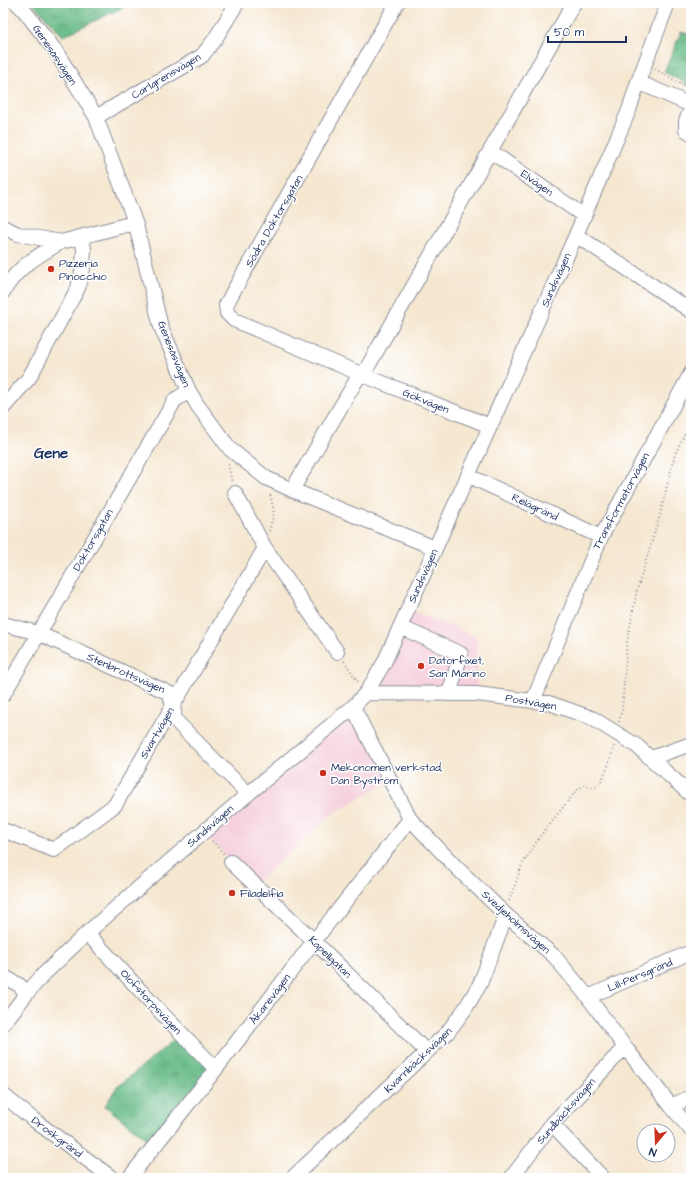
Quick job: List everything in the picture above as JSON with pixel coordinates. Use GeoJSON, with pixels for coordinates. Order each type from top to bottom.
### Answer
{"type":"FeatureCollection","features":[{"type":"Feature","properties":{"kind":"street","name":"Carlgrensvägen"},"geometry":{"type":"LineString","coordinates":[[96,117],[202,56],[215,39],[237,3]]}},
{"type":"Feature","properties":{"kind":"street","name":"Södra Doktorsgatan"},"geometry":{"type":"LineString","coordinates":[[362,374],[234,320],[227,313],[226,305],[397,3]]}},
{"type":"Feature","properties":{"kind":"street"},"geometry":{"type":"LineString","coordinates":[[292,490],[362,374],[574,3]]}},
{"type":"Feature","properties":{"kind":"street","name":"Sundsvägen"},"geometry":{"type":"LineString","coordinates":[[3,1024],[44,974],[87,933],[248,794],[353,707],[366,693],[384,663],[576,235],[629,110],[668,3]]}},
{"type":"Feature","properties":{"kind":"street","name":"Genesåsvägen"},"geometry":{"type":"LineString","coordinates":[[20,8],[55,50],[96,117],[136,225],[161,327],[189,391],[198,406],[230,449],[266,478],[435,548]]}},
{"type":"Feature","properties":{"kind":"street"},"geometry":{"type":"LineString","coordinates":[[638,82],[691,105]]}},
{"type":"Feature","properties":{"kind":"street"},"geometry":{"type":"LineString","coordinates":[[691,109],[686,121],[686,130],[691,133]]}},
{"type":"Feature","properties":{"kind":"street","name":"Elvägen"},"geometry":{"type":"LineString","coordinates":[[490,150],[584,216]]}},
{"type":"Feature","properties":{"kind":"street"},"geometry":{"type":"LineString","coordinates":[[3,292],[19,270],[33,259],[61,242],[126,225],[136,225]]}},
{"type":"Feature","properties":{"kind":"street"},"geometry":{"type":"LineString","coordinates":[[3,227],[18,234],[61,242]]}},
{"type":"Feature","properties":{"kind":"street"},"geometry":{"type":"LineString","coordinates":[[576,235],[691,310]]}},
{"type":"Feature","properties":{"kind":"street"},"geometry":{"type":"LineString","coordinates":[[3,408],[29,378],[78,288],[83,268],[84,248],[81,237]]}},
{"type":"Feature","properties":{"kind":"street","name":"Transformatorvägen"},"geometry":{"type":"LineString","coordinates":[[533,701],[601,537],[691,373]]}},
{"type":"Feature","properties":{"kind":"street","name":"Gökvägen"},"geometry":{"type":"LineString","coordinates":[[362,374],[490,426]]}},
{"type":"Feature","properties":{"kind":"street","name":"Doktorsgatan"},"geometry":{"type":"LineString","coordinates":[[3,695],[175,400],[189,391]]}},
{"type":"Feature","properties":{"kind":"street","name":"Relägränd"},"geometry":{"type":"LineString","coordinates":[[469,476],[601,537]]}},
{"type":"Feature","properties":{"kind":"street"},"geometry":{"type":"LineString","coordinates":[[235,493],[265,548],[337,652]]}},
{"type":"Feature","properties":{"kind":"street","name":"Svartvägen"},"geometry":{"type":"LineString","coordinates":[[3,830],[54,850],[115,805],[265,548]]}},
{"type":"Feature","properties":{"kind":"street","name":"Stenbrottsvägen"},"geometry":{"type":"LineString","coordinates":[[3,624],[38,633],[169,693],[173,705],[175,720],[248,794]]}},
{"type":"Feature","properties":{"kind":"street"},"geometry":{"type":"LineString","coordinates":[[400,627],[461,654],[449,694]]}},
{"type":"Feature","properties":{"kind":"street","name":"Postvägen"},"geometry":{"type":"LineString","coordinates":[[366,693],[477,694],[549,703],[592,718],[637,746],[691,795]]}},
{"type":"Feature","properties":{"kind":"street","name":"Svedjeholmsvägen"},"geometry":{"type":"LineString","coordinates":[[353,707],[410,819],[456,867],[505,914],[554,956],[588,997],[625,1047],[691,1130]]}},
{"type":"Feature","properties":{"kind":"street"},"geometry":{"type":"LineString","coordinates":[[651,758],[691,744]]}},
{"type":"Feature","properties":{"kind":"street","name":"Åkarevägen"},"geometry":{"type":"LineString","coordinates":[[129,1178],[216,1069],[410,819]]}},
{"type":"Feature","properties":{"kind":"street","name":"Kapellgatan"},"geometry":{"type":"LineString","coordinates":[[231,862],[427,1052]]}},
{"type":"Feature","properties":{"kind":"street","name":"Kvarnbäcksvägen"},"geometry":{"type":"LineString","coordinates":[[292,1178],[447,1034],[465,1009],[480,984],[505,914]]}},
{"type":"Feature","properties":{"kind":"street","name":"Olofstorpsvägen"},"geometry":{"type":"LineString","coordinates":[[87,933],[216,1069]]}},
{"type":"Feature","properties":{"kind":"street","name":"Lill-Persgränd"},"geometry":{"type":"LineString","coordinates":[[588,997],[691,952]]}},
{"type":"Feature","properties":{"kind":"street"},"geometry":{"type":"LineString","coordinates":[[3,976],[19,985],[27,993]]}},
{"type":"Feature","properties":{"kind":"street","name":"Sundbäcksvägen"},"geometry":{"type":"LineString","coordinates":[[511,1178],[552,1124],[625,1047]]}},
{"type":"Feature","properties":{"kind":"street","name":"Droskgränd"},"geometry":{"type":"LineString","coordinates":[[3,1095],[112,1178]]}},
{"type":"Feature","properties":{"kind":"street"},"geometry":{"type":"LineString","coordinates":[[671,1106],[691,1097]]}},
{"type":"Feature","properties":{"kind":"street"},"geometry":{"type":"LineString","coordinates":[[552,1124],[603,1178]]}},
{"type":"Feature","properties":{"kind":"path"},"geometry":{"type":"LineString","coordinates":[[646,63],[691,90]]}},
{"type":"Feature","properties":{"kind":"path"},"geometry":{"type":"LineString","coordinates":[[505,914],[522,865],[541,834],[574,795],[576,790],[585,785],[596,787],[600,784],[612,756],[622,709],[627,642],[637,590],[659,518],[675,454],[691,422]]}},
{"type":"Feature","properties":{"kind":"path"},"geometry":{"type":"LineString","coordinates":[[230,449],[228,463],[235,493]]}},
{"type":"Feature","properties":{"kind":"path"},"geometry":{"type":"LineString","coordinates":[[265,548],[274,513],[266,478]]}},
{"type":"Feature","properties":{"kind":"path"},"geometry":{"type":"LineString","coordinates":[[337,652],[366,693]]}},
{"type":"Feature","properties":{"kind":"path"},"geometry":{"type":"LineString","coordinates":[[204,832],[231,862]]}},
{"type":"Feature","properties":{"kind":"shaded area"},"geometry":{"type":"Polygon","coordinates":[[[408,609],[477,637],[477,694],[366,693],[408,609]]]}},
{"type":"Feature","properties":{"kind":"shaded area"},"geometry":{"type":"Polygon","coordinates":[[[353,707],[390,780],[331,815],[254,884],[231,862],[204,832],[353,707]]]}},
{"type":"Feature","properties":{"kind":"green space"},"geometry":{"type":"Polygon","coordinates":[[[32,3],[132,3],[63,36],[32,3]]]}},
{"type":"Feature","properties":{"kind":"green space"},"geometry":{"type":"Polygon","coordinates":[[[681,32],[691,35],[691,86],[664,72],[681,32]]]}},
{"type":"Feature","properties":{"kind":"green space"},"geometry":{"type":"Polygon","coordinates":[[[181,1034],[216,1069],[155,1146],[105,1106],[116,1088],[181,1034]]]}},
{"type":"Feature","properties":{"kind":"place","name":"Pizzeria Pinocchio"},"geometry":{"type":"Point","coordinates":[51,269]}},
{"type":"Feature","properties":{"kind":"place","name":"Datorfixet, San Marino"},"geometry":{"type":"Point","coordinates":[421,666]}},
{"type":"Feature","properties":{"kind":"place","name":"Mekonomen verkstad, Dan Byström"},"geometry":{"type":"Point","coordinates":[323,773]}},
{"type":"Feature","properties":{"kind":"place","name":"Filadelfia"},"geometry":{"type":"Point","coordinates":[232,893]}},
{"type":"Feature","properties":{"kind":"district","name":"Gene"},"geometry":{"type":"Point","coordinates":[51,453]}}]}
